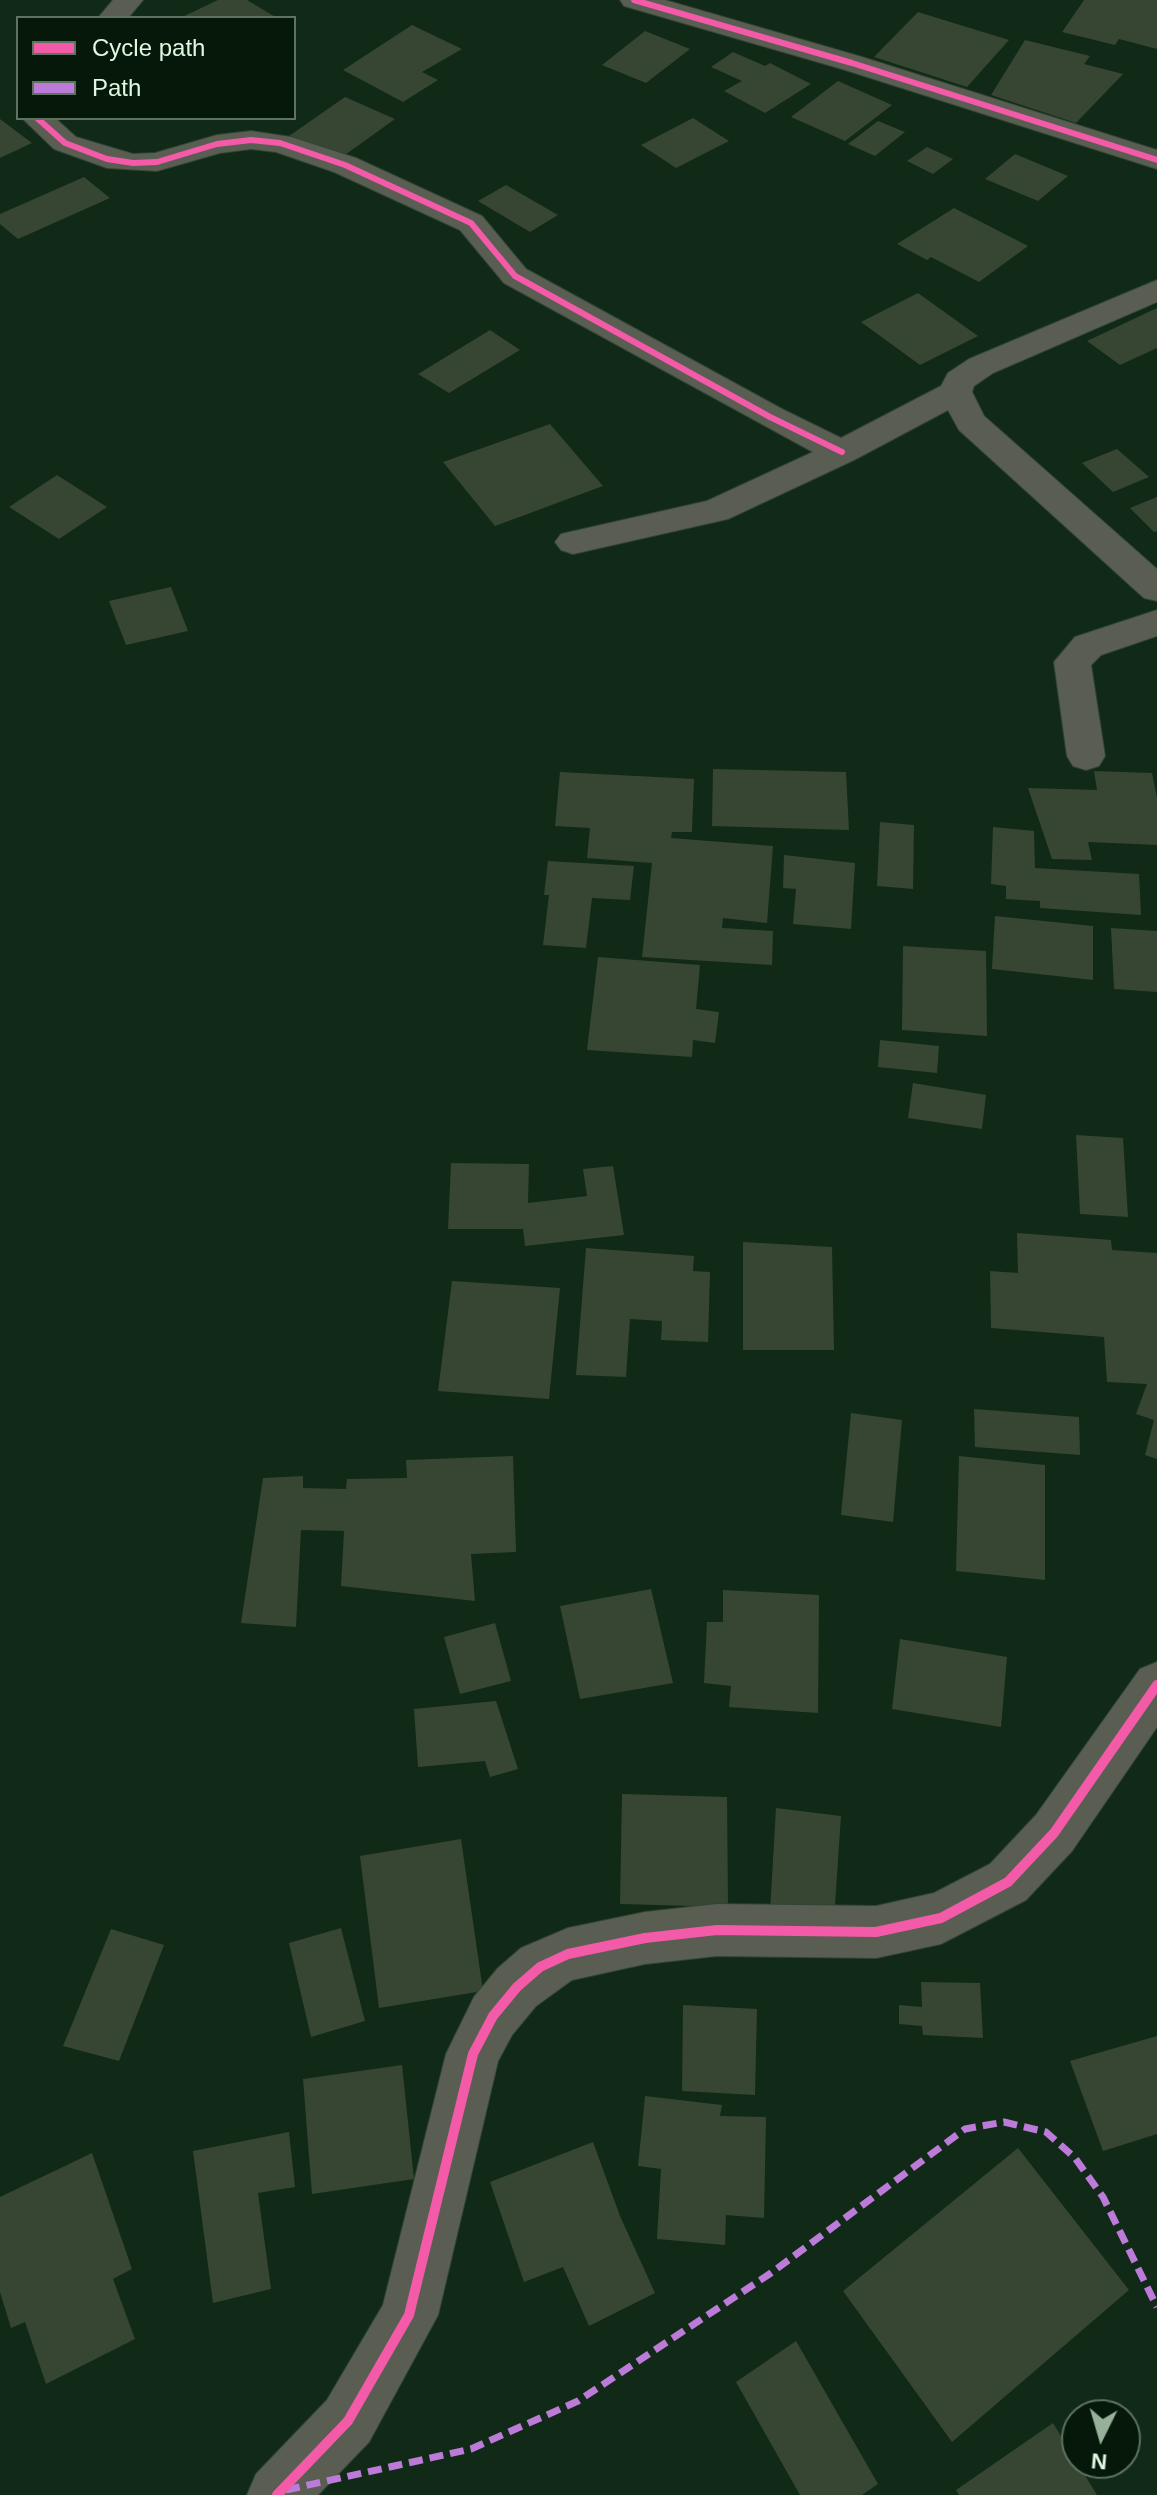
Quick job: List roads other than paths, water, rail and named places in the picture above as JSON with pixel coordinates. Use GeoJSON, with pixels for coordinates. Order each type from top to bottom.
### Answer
{"type":"FeatureCollection","features":[{"type":"Feature","properties":{"kind":"street"},"geometry":{"type":"LineString","coordinates":[[114,16],[129,0]]}},
{"type":"Feature","properties":{"kind":"street"},"geometry":{"type":"LineString","coordinates":[[634,0],[744,20],[1157,160]]}},
{"type":"Feature","properties":{"kind":"street"},"geometry":{"type":"LineString","coordinates":[[39,120],[65,143],[107,159],[133,163],[157,162],[217,144],[251,140],[280,143],[345,165],[471,223],[515,276],[770,417],[842,452]]}},
{"type":"Feature","properties":{"kind":"street"},"geometry":{"type":"LineString","coordinates":[[573,542],[716,511],[842,452],[955,392],[960,380],[981,366],[1157,290]]}},
{"type":"Feature","properties":{"kind":"street"},"geometry":{"type":"LineString","coordinates":[[955,392],[971,422],[1157,589]]}},
{"type":"Feature","properties":{"kind":"street"},"geometry":{"type":"LineString","coordinates":[[1086,756],[1072,662],[1088,646],[1157,623]]}},
{"type":"Feature","properties":{"kind":"street"},"geometry":{"type":"LineString","coordinates":[[277,2495],[348,2421],[409,2315],[473,2054],[493,2016],[517,1987],[540,1967],[568,1954],[645,1938],[717,1930],[876,1932],[941,1918],[1008,1882],[1054,1833],[1157,1685]]}}]}
